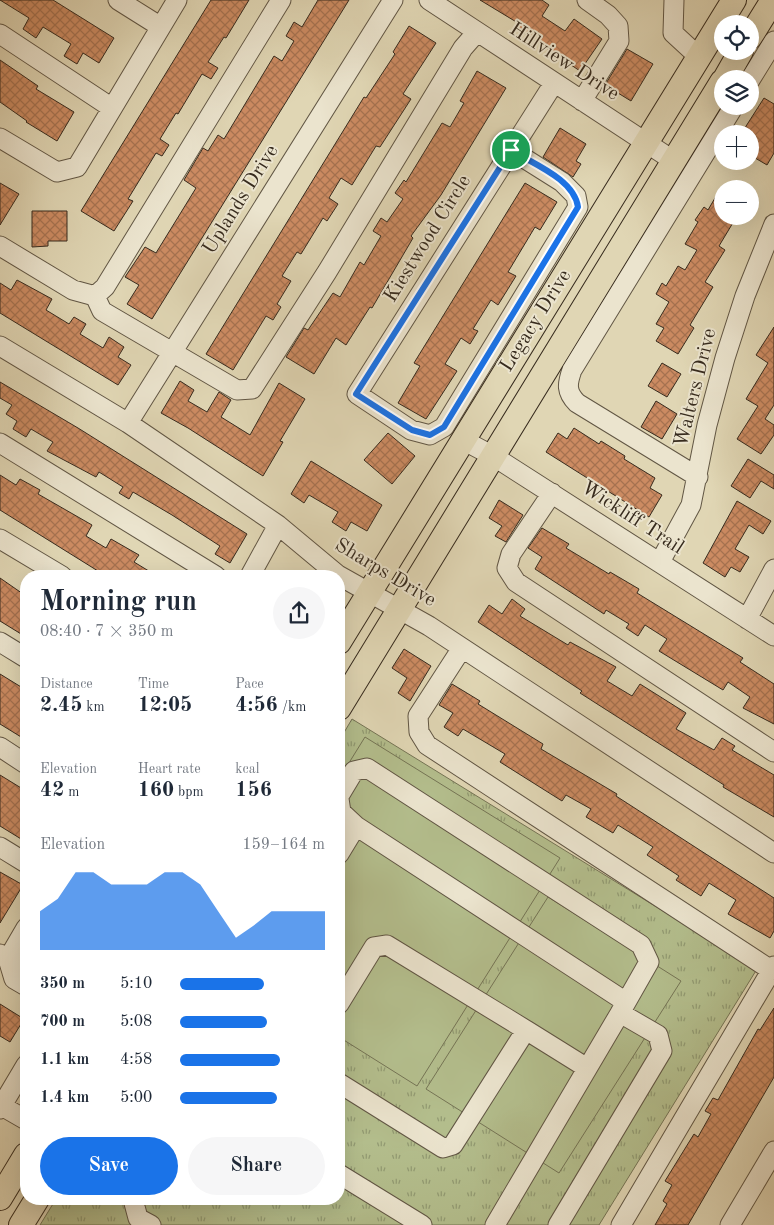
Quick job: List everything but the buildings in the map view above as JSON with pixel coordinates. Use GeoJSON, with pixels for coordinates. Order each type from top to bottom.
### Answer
{"type":"FeatureCollection","features":[{"type":"Feature","properties":{"kind":"main road","name":"Legacy Drive"},"geometry":{"type":"LineString","coordinates":[[345,632],[734,0]]}},
{"type":"Feature","properties":{"kind":"main road"},"geometry":{"type":"LineString","coordinates":[[759,18],[767,2]]}},
{"type":"Feature","properties":{"kind":"main road"},"geometry":{"type":"LineString","coordinates":[[742,70],[759,61]]}},
{"type":"Feature","properties":{"kind":"main road","name":"Legacy Drive"},"geometry":{"type":"LineString","coordinates":[[345,698],[714,95]]}},
{"type":"Feature","properties":{"kind":"main road"},"geometry":{"type":"LineString","coordinates":[[0,1198],[20,1165]]}},
{"type":"Feature","properties":{"kind":"main road"},"geometry":{"type":"LineString","coordinates":[[21,1225],[33,1205]]}},
{"type":"Feature","properties":{"kind":"street"},"geometry":{"type":"LineString","coordinates":[[118,0],[161,27]]}},
{"type":"Feature","properties":{"kind":"street"},"geometry":{"type":"LineString","coordinates":[[0,138],[57,172],[77,167],[177,0]]}},
{"type":"Feature","properties":{"kind":"street"},"geometry":{"type":"LineString","coordinates":[[95,296],[105,288],[281,0]]}},
{"type":"Feature","properties":{"kind":"street","name":"Uplands Drive"},"geometry":{"type":"LineString","coordinates":[[128,423],[392,0]]}},
{"type":"Feature","properties":{"kind":"street","name":"Hillview Drive"},"geometry":{"type":"LineString","coordinates":[[429,0],[674,161]]}},
{"type":"Feature","properties":{"kind":"street"},"geometry":{"type":"LineString","coordinates":[[582,101],[620,40],[618,26],[608,15],[587,0]]}},
{"type":"Feature","properties":{"kind":"street"},"geometry":{"type":"LineString","coordinates":[[674,0],[673,33],[699,57]]}},
{"type":"Feature","properties":{"kind":"street"},"geometry":{"type":"LineString","coordinates":[[0,246],[73,290],[95,296],[102,310],[237,390],[252,389],[327,272],[463,48],[477,32]]}},
{"type":"Feature","properties":{"kind":"street"},"geometry":{"type":"LineString","coordinates":[[0,34],[112,108]]}},
{"type":"Feature","properties":{"kind":"street"},"geometry":{"type":"LineString","coordinates":[[759,61],[774,41]]}},
{"type":"Feature","properties":{"kind":"street","name":"Kiestwood Circle"},"geometry":{"type":"LineString","coordinates":[[511,150],[562,182],[576,196],[578,207],[444,427],[430,435],[412,430],[356,394],[511,150],[554,83]]}},
{"type":"Feature","properties":{"kind":"street"},"geometry":{"type":"LineString","coordinates":[[698,477],[577,403],[569,395],[568,382],[572,370],[728,115]]}},
{"type":"Feature","properties":{"kind":"street","name":"Walters Drive"},"geometry":{"type":"LineString","coordinates":[[660,562],[686,518],[698,477],[708,425],[725,358],[745,296],[774,224]]}},
{"type":"Feature","properties":{"kind":"street","name":"Sharps Drive"},"geometry":{"type":"LineString","coordinates":[[0,346],[128,423],[278,525],[332,570]]}},
{"type":"Feature","properties":{"kind":"street","name":"Wickliff Trail"},"geometry":{"type":"LineString","coordinates":[[463,440],[493,456],[552,493],[774,636]]}},
{"type":"Feature","properties":{"kind":"street"},"geometry":{"type":"LineString","coordinates":[[0,443],[206,570]]}},
{"type":"Feature","properties":{"kind":"street"},"geometry":{"type":"LineString","coordinates":[[552,493],[511,554],[507,568],[516,582],[774,752]]}},
{"type":"Feature","properties":{"kind":"street"},"geometry":{"type":"LineString","coordinates":[[253,570],[278,525]]}},
{"type":"Feature","properties":{"kind":"street"},"geometry":{"type":"LineString","coordinates":[[0,539],[52,570]]}},
{"type":"Feature","properties":{"kind":"street"},"geometry":{"type":"LineString","coordinates":[[747,619],[774,569]]}},
{"type":"Feature","properties":{"kind":"street","name":"Sharps Drive"},"geometry":{"type":"LineString","coordinates":[[345,578],[370,591],[462,648],[774,853]]}},
{"type":"Feature","properties":{"kind":"street"},"geometry":{"type":"LineString","coordinates":[[0,642],[20,654]]}},
{"type":"Feature","properties":{"kind":"street"},"geometry":{"type":"LineString","coordinates":[[462,648],[418,716],[419,732],[427,745],[773,968],[621,1225]]}},
{"type":"Feature","properties":{"kind":"street"},"geometry":{"type":"LineString","coordinates":[[0,748],[20,760]]}},
{"type":"Feature","properties":{"kind":"street"},"geometry":{"type":"LineString","coordinates":[[345,787],[354,771],[367,768],[640,946],[649,962],[495,1225]]}},
{"type":"Feature","properties":{"kind":"street"},"geometry":{"type":"LineString","coordinates":[[345,816],[356,826],[623,1007],[658,1035],[662,1051],[558,1225]]}},
{"type":"Feature","properties":{"kind":"street"},"geometry":{"type":"LineString","coordinates":[[345,844],[356,826]]}},
{"type":"Feature","properties":{"kind":"street"},"geometry":{"type":"LineString","coordinates":[[0,847],[20,859]]}},
{"type":"Feature","properties":{"kind":"street"},"geometry":{"type":"LineString","coordinates":[[4,956],[20,936]]}},
{"type":"Feature","properties":{"kind":"street"},"geometry":{"type":"LineString","coordinates":[[345,994],[374,947],[387,945],[587,1068]]}},
{"type":"Feature","properties":{"kind":"street"},"geometry":{"type":"LineString","coordinates":[[4,956],[20,962]]}},
{"type":"Feature","properties":{"kind":"street"},"geometry":{"type":"LineString","coordinates":[[4,956],[14,978],[20,982]]}},
{"type":"Feature","properties":{"kind":"street"},"geometry":{"type":"LineString","coordinates":[[345,1087],[443,1148],[453,1145],[526,1030]]}},
{"type":"Feature","properties":{"kind":"street"},"geometry":{"type":"LineString","coordinates":[[20,1075],[1,1107],[20,1117]]}},
{"type":"Feature","properties":{"kind":"street"},"geometry":{"type":"LineString","coordinates":[[730,1225],[774,1151]]}},
{"type":"Feature","properties":{"kind":"street"},"geometry":{"type":"LineString","coordinates":[[345,1178],[422,1225]]}},
{"type":"Feature","properties":{"kind":"street"},"geometry":{"type":"LineString","coordinates":[[135,1205],[138,1218],[150,1225]]}},
{"type":"Feature","properties":{"kind":"green space"},"geometry":{"type":"Polygon","coordinates":[[[352,719],[757,969],[599,1225],[40,1225],[52,1205],[345,1205],[345,731],[352,719]]]}},
{"type":"Feature","properties":{"kind":"green space"},"geometry":{"type":"Polygon","coordinates":[[[365,737],[560,858],[417,1086],[345,1041],[345,769],[365,737]]]}},
{"type":"Feature","properties":{"kind":"green space"},"geometry":{"type":"Polygon","coordinates":[[[548,897],[681,981],[559,1173],[426,1089],[548,897]]]}},
{"type":"Feature","properties":{"kind":"route"},"geometry":{"type":"LineString","coordinates":[[511,150],[562,182],[576,196],[578,207],[444,427],[430,435],[412,430],[356,394],[511,150]]}}]}
